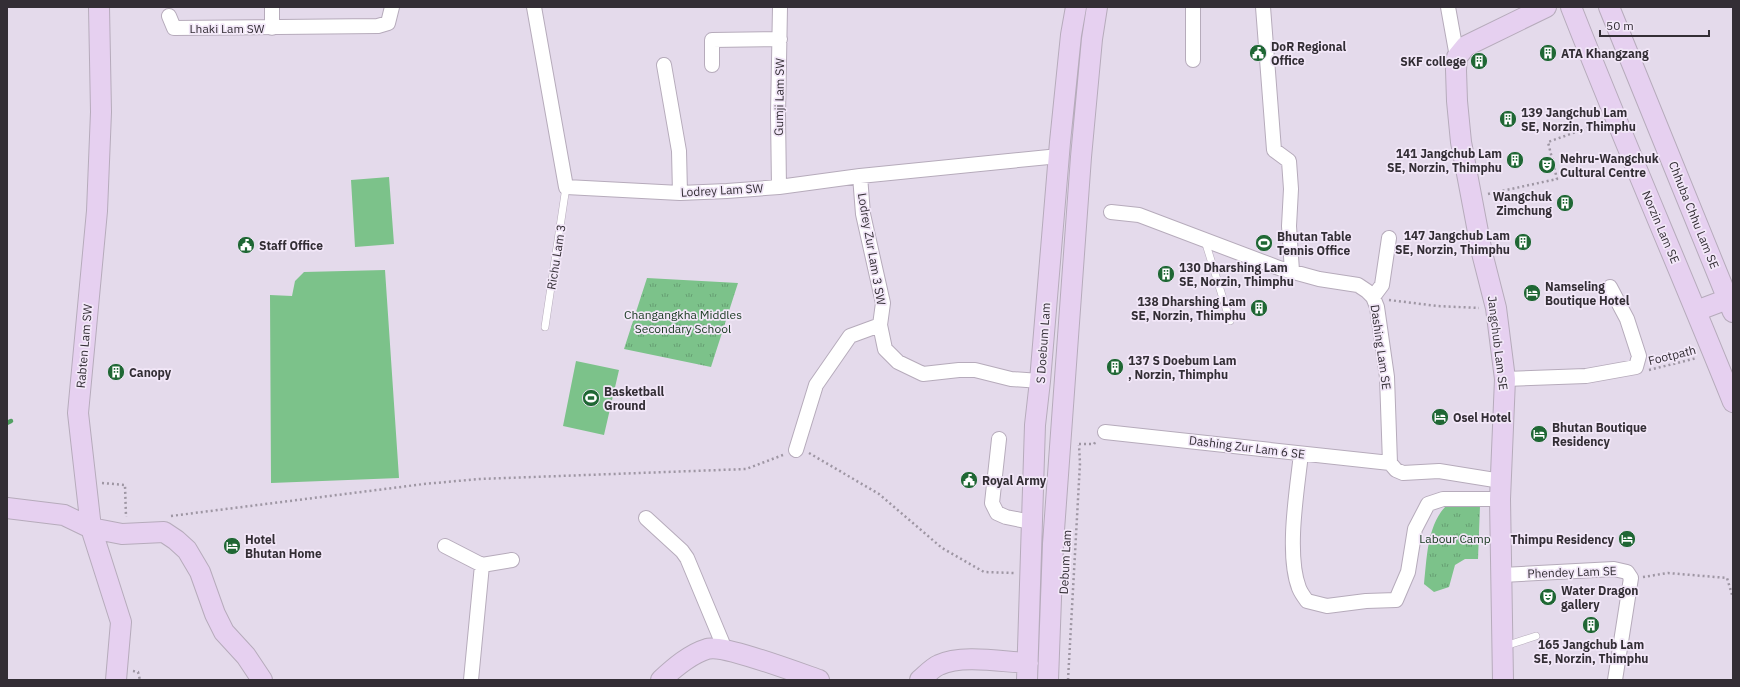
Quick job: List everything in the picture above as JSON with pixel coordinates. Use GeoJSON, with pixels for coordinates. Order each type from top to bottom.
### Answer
{"type":"FeatureCollection","features":[{"type":"Feature","properties":{"kind":"main road","name":"Rabten Lam SW"},"geometry":{"type":"LineString","coordinates":[[99,7],[101,112],[97,203],[78,413],[91,528],[120,622],[116,680]]}},
{"type":"Feature","properties":{"kind":"main road","name":"S Doebum Lam"},"geometry":{"type":"LineString","coordinates":[[1028,671],[1031,522],[1035,425],[1059,156],[1071,35],[1076,7]]}},
{"type":"Feature","properties":{"kind":"main road","name":"S Doebum Lam"},"geometry":{"type":"LineString","coordinates":[[1048,680],[1053,544],[1070,444],[1081,157],[1092,39],[1098,7]]}},
{"type":"Feature","properties":{"kind":"main road"},"geometry":{"type":"LineString","coordinates":[[1459,53],[1472,42],[1546,7]]}},
{"type":"Feature","properties":{"kind":"main road","name":"Norzin Lam SE"},"geometry":{"type":"LineString","coordinates":[[1571,7],[1615,118],[1733,402]]}},
{"type":"Feature","properties":{"kind":"main road","name":"Chhuba Chhu Lam SE"},"geometry":{"type":"LineString","coordinates":[[1609,7],[1732,306]]}},
{"type":"Feature","properties":{"kind":"main road","name":"Jangchub Lam SE"},"geometry":{"type":"LineString","coordinates":[[1459,53],[1457,108],[1461,142],[1482,253],[1496,308],[1505,379],[1501,490],[1503,680]]}},
{"type":"Feature","properties":{"kind":"main road"},"geometry":{"type":"LineString","coordinates":[[1699,319],[1732,306]]}},
{"type":"Feature","properties":{"kind":"main road"},"geometry":{"type":"LineString","coordinates":[[7,508],[64,515],[91,528],[122,534],[164,532],[176,540],[187,550],[200,572],[214,614],[224,632],[246,656],[262,680]]}},
{"type":"Feature","properties":{"kind":"main road"},"geometry":{"type":"LineString","coordinates":[[661,680],[690,657],[708,648],[722,650],[819,680]]}},
{"type":"Feature","properties":{"kind":"main road"},"geometry":{"type":"LineString","coordinates":[[920,680],[938,665],[949,661],[966,660],[1028,671]]}},
{"type":"Feature","properties":{"kind":"street","name":"Lhaki Lam SW"},"geometry":{"type":"LineString","coordinates":[[169,16],[174,28],[272,28],[272,7]]}},
{"type":"Feature","properties":{"kind":"street"},"geometry":{"type":"LineString","coordinates":[[272,28],[378,26],[388,23],[392,7]]}},
{"type":"Feature","properties":{"kind":"street"},"geometry":{"type":"LineString","coordinates":[[534,7],[566,187]]}},
{"type":"Feature","properties":{"kind":"street","name":"Gumji Lam SW"},"geometry":{"type":"LineString","coordinates":[[779,187],[778,115],[780,7]]}},
{"type":"Feature","properties":{"kind":"street"},"geometry":{"type":"LineString","coordinates":[[1193,7],[1193,60]]}},
{"type":"Feature","properties":{"kind":"street"},"geometry":{"type":"LineString","coordinates":[[1263,7],[1274,150],[1289,161],[1291,189],[1289,226],[1292,271]]}},
{"type":"Feature","properties":{"kind":"street","name":"Jangchub Lam SE"},"geometry":{"type":"LineString","coordinates":[[1448,7],[1459,53]]}},
{"type":"Feature","properties":{"kind":"street"},"geometry":{"type":"LineString","coordinates":[[712,65],[712,40],[780,39]]}},
{"type":"Feature","properties":{"kind":"street"},"geometry":{"type":"LineString","coordinates":[[664,65],[679,151],[680,193]]}},
{"type":"Feature","properties":{"kind":"street","name":"Lodrey Lam SW"},"geometry":{"type":"LineString","coordinates":[[566,187],[680,193],[779,187],[860,176],[905,167],[1059,156]]}},
{"type":"Feature","properties":{"kind":"street","name":"Lodrey Zur Lam 3 SW"},"geometry":{"type":"LineString","coordinates":[[860,176],[863,214],[883,303],[880,325],[885,350],[898,362],[923,374],[959,370],[975,370],[1011,379],[1040,381]]}},
{"type":"Feature","properties":{"kind":"street","name":"Dashing Lam SE"},"geometry":{"type":"LineString","coordinates":[[1111,212],[1139,215],[1278,268],[1320,279],[1358,286],[1367,290],[1373,297],[1378,307],[1387,377],[1390,463]]}},
{"type":"Feature","properties":{"kind":"street"},"geometry":{"type":"LineString","coordinates":[[1373,297],[1382,285],[1389,238]]}},
{"type":"Feature","properties":{"kind":"street"},"geometry":{"type":"LineString","coordinates":[[1505,379],[1586,376],[1636,367],[1639,356],[1627,319],[1610,287]]}},
{"type":"Feature","properties":{"kind":"street"},"geometry":{"type":"LineString","coordinates":[[796,450],[816,386],[850,336],[880,325]]}},
{"type":"Feature","properties":{"kind":"street","name":"Dashing Zur Lam 6 SE"},"geometry":{"type":"LineString","coordinates":[[1105,432],[1390,463]]}},
{"type":"Feature","properties":{"kind":"street"},"geometry":{"type":"LineString","coordinates":[[999,439],[992,503],[997,513],[1006,517],[1031,522]]}},
{"type":"Feature","properties":{"kind":"street"},"geometry":{"type":"LineString","coordinates":[[1301,454],[1294,517],[1294,566],[1299,588],[1307,601],[1328,606],[1366,601],[1396,600],[1408,572],[1415,529],[1428,504],[1443,499],[1501,490]]}},
{"type":"Feature","properties":{"kind":"street"},"geometry":{"type":"LineString","coordinates":[[1390,463],[1396,470],[1403,473],[1439,471],[1501,490]]}},
{"type":"Feature","properties":{"kind":"street"},"geometry":{"type":"LineString","coordinates":[[646,518],[682,550],[687,558],[722,642],[722,650]]}},
{"type":"Feature","properties":{"kind":"street"},"geometry":{"type":"LineString","coordinates":[[445,546],[482,565],[512,560]]}},
{"type":"Feature","properties":{"kind":"street"},"geometry":{"type":"LineString","coordinates":[[471,680],[482,565]]}},
{"type":"Feature","properties":{"kind":"street","name":"Phendey Lam SE"},"geometry":{"type":"LineString","coordinates":[[1502,575],[1614,569],[1627,572],[1631,578],[1615,680]]}},
{"type":"Feature","properties":{"kind":"lane","name":"Richu Lam 3"},"geometry":{"type":"LineString","coordinates":[[545,327],[566,187]]}},
{"type":"Feature","properties":{"kind":"lane"},"geometry":{"type":"LineString","coordinates":[[1205,240],[1230,321]]}},
{"type":"Feature","properties":{"kind":"lane"},"geometry":{"type":"LineString","coordinates":[[1503,647],[1536,636]]}},
{"type":"Feature","properties":{"kind":"path"},"geometry":{"type":"LineString","coordinates":[[1472,197],[1557,179],[1548,142],[1615,118]]}},
{"type":"Feature","properties":{"kind":"path"},"geometry":{"type":"LineString","coordinates":[[1373,297],[1437,306],[1496,308]]}},
{"type":"Feature","properties":{"kind":"path","name":"Footpath"},"geometry":{"type":"LineString","coordinates":[[1636,367],[1647,371],[1714,354]]}},
{"type":"Feature","properties":{"kind":"path"},"geometry":{"type":"LineString","coordinates":[[1070,444],[1094,444],[1105,432]]}},
{"type":"Feature","properties":{"kind":"path","name":"Debum Lam"},"geometry":{"type":"LineString","coordinates":[[1068,680],[1080,463],[1070,444]]}},
{"type":"Feature","properties":{"kind":"path"},"geometry":{"type":"LineString","coordinates":[[170,516],[424,484],[479,479],[746,469],[801,448],[879,494],[942,548],[984,572],[1030,574]]}},
{"type":"Feature","properties":{"kind":"path"},"geometry":{"type":"LineString","coordinates":[[86,481],[125,485],[126,517],[133,518]]}},
{"type":"Feature","properties":{"kind":"path"},"geometry":{"type":"LineString","coordinates":[[1631,578],[1668,574],[1727,578],[1733,598]]}},
{"type":"Feature","properties":{"kind":"green space"},"geometry":{"type":"Polygon","coordinates":[[[389,177],[394,244],[355,247],[351,180],[389,177]]]}},
{"type":"Feature","properties":{"kind":"green space"},"geometry":{"type":"Polygon","coordinates":[[[385,270],[399,478],[271,483],[270,295],[292,296],[295,281],[304,272],[385,270]]]}},
{"type":"Feature","properties":{"kind":"green space","name":"Changangkha Middles Secondary School"},"geometry":{"type":"Polygon","coordinates":[[[647,278],[738,283],[711,367],[624,349],[647,278]]]}},
{"type":"Feature","properties":{"kind":"green space","name":"Basketball Ground"},"geometry":{"type":"Polygon","coordinates":[[[576,361],[619,370],[604,435],[563,426],[576,361]]]}},
{"type":"Feature","properties":{"kind":"green space","name":"Labour Camp"},"geometry":{"type":"Polygon","coordinates":[[[1468,496],[1480,506],[1478,559],[1465,559],[1455,565],[1449,587],[1434,592],[1424,584],[1427,552],[1432,531],[1441,512],[1448,504],[1468,496]]]}},
{"type":"Feature","properties":{"kind":"waterway"},"geometry":{"type":"LineString","coordinates":[[7,423],[11,421]]}},
{"type":"Feature","properties":{"kind":"place","name":"DoR Regional Office"},"geometry":{"type":"Point","coordinates":[1258,53]}},
{"type":"Feature","properties":{"kind":"place","name":"ATA Khangzang"},"geometry":{"type":"Point","coordinates":[1548,53]}},
{"type":"Feature","properties":{"kind":"place","name":"SKF college"},"geometry":{"type":"Point","coordinates":[1479,61]}},
{"type":"Feature","properties":{"kind":"place","name":"139 Jangchub Lam SE, Norzin, Thimphu"},"geometry":{"type":"Point","coordinates":[1508,119]}},
{"type":"Feature","properties":{"kind":"place","name":"141 Jangchub Lam SE, Norzin, Thimphu"},"geometry":{"type":"Point","coordinates":[1515,160]}},
{"type":"Feature","properties":{"kind":"place","name":"Nehru-Wangchuk Cultural Centre"},"geometry":{"type":"Point","coordinates":[1547,165]}},
{"type":"Feature","properties":{"kind":"place","name":"Wangchuk Zimchung"},"geometry":{"type":"Point","coordinates":[1565,203]}},
{"type":"Feature","properties":{"kind":"place","name":"147 Jangchub Lam SE, Norzin, Thimphu"},"geometry":{"type":"Point","coordinates":[1523,242]}},
{"type":"Feature","properties":{"kind":"place","name":"Bhutan Table Tennis Office"},"geometry":{"type":"Point","coordinates":[1264,243]}},
{"type":"Feature","properties":{"kind":"place","name":"Staff Office"},"geometry":{"type":"Point","coordinates":[246,245]}},
{"type":"Feature","properties":{"kind":"place","name":"130 Dharshing Lam SE, Norzin, Thimphu"},"geometry":{"type":"Point","coordinates":[1166,274]}},
{"type":"Feature","properties":{"kind":"place","name":"Namseling Boutique Hotel"},"geometry":{"type":"Point","coordinates":[1532,293]}},
{"type":"Feature","properties":{"kind":"place","name":"138 Dharshing Lam SE, Norzin, Thimphu"},"geometry":{"type":"Point","coordinates":[1259,308]}},
{"type":"Feature","properties":{"kind":"place","name":"137 S Doebum Lam , Norzin, Thimphu"},"geometry":{"type":"Point","coordinates":[1115,367]}},
{"type":"Feature","properties":{"kind":"place","name":"Canopy"},"geometry":{"type":"Point","coordinates":[116,372]}},
{"type":"Feature","properties":{"kind":"place","name":"Basketball Ground"},"geometry":{"type":"Point","coordinates":[591,398]}},
{"type":"Feature","properties":{"kind":"place","name":"Osel Hotel"},"geometry":{"type":"Point","coordinates":[1440,417]}},
{"type":"Feature","properties":{"kind":"place","name":"Bhutan Boutique Residency"},"geometry":{"type":"Point","coordinates":[1539,434]}},
{"type":"Feature","properties":{"kind":"place","name":"Royal Army"},"geometry":{"type":"Point","coordinates":[969,480]}},
{"type":"Feature","properties":{"kind":"place","name":"Thimpu Residency"},"geometry":{"type":"Point","coordinates":[1627,539]}},
{"type":"Feature","properties":{"kind":"place","name":"Hotel Bhutan Home"},"geometry":{"type":"Point","coordinates":[232,546]}},
{"type":"Feature","properties":{"kind":"place","name":"Water Dragon gallery"},"geometry":{"type":"Point","coordinates":[1548,597]}},
{"type":"Feature","properties":{"kind":"place","name":"165 Jangchub Lam SE, Norzin, Thimphu"},"geometry":{"type":"Point","coordinates":[1591,625]}}]}
